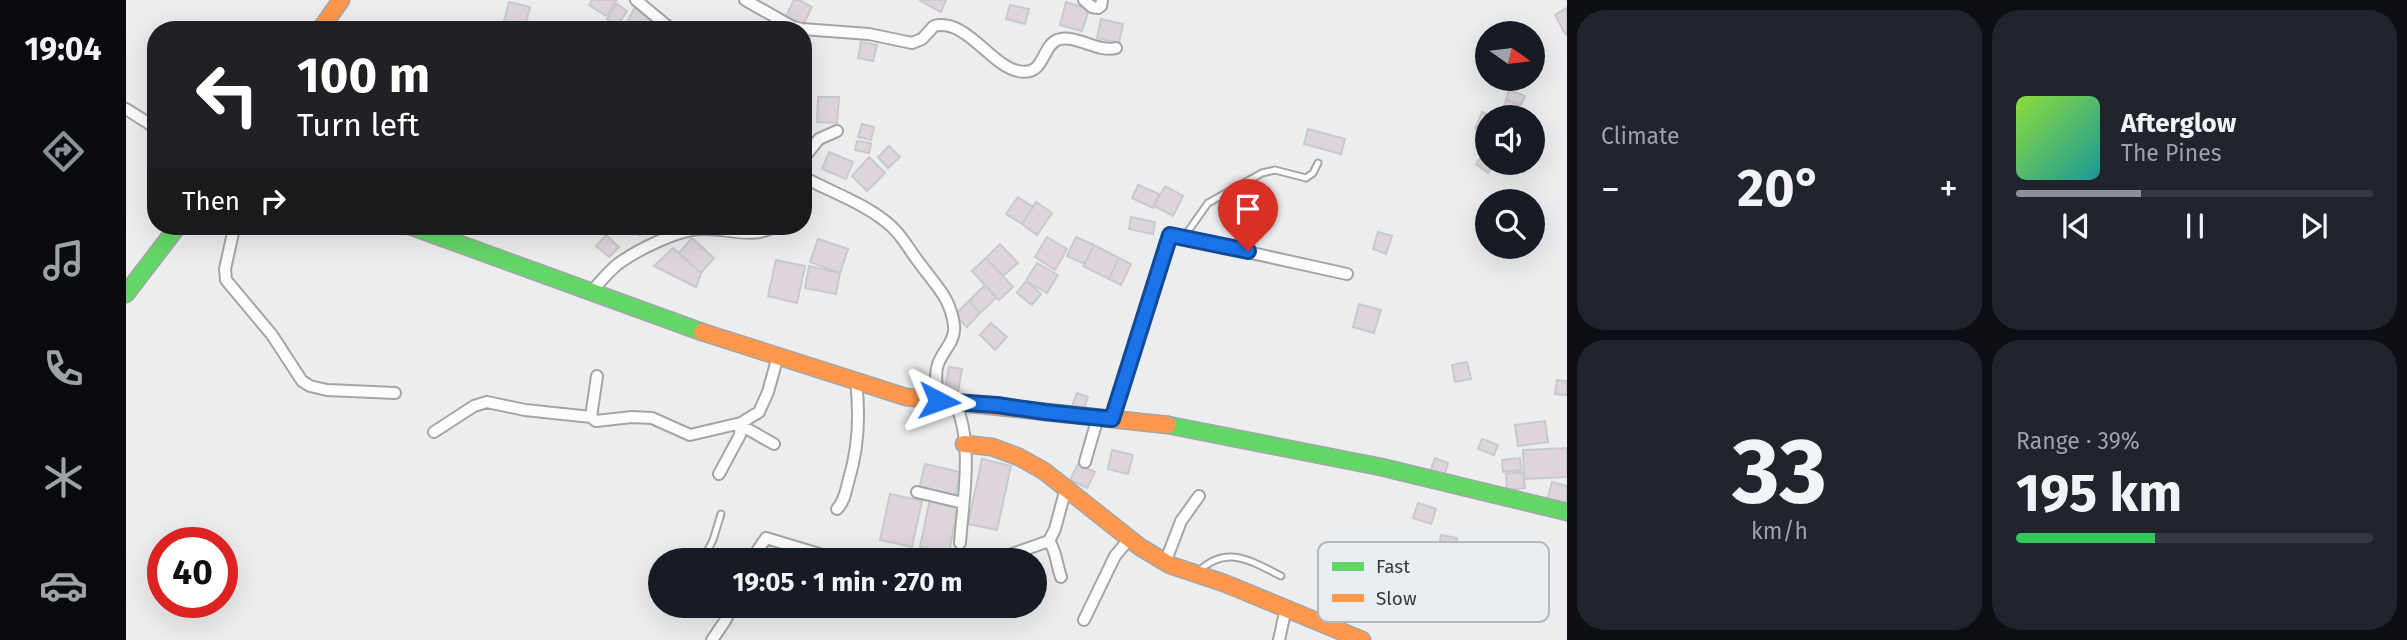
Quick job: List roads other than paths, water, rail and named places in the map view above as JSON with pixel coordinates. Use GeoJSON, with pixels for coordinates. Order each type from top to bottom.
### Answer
{"type":"FeatureCollection","features":[{"type":"Feature","properties":{"kind":"street"},"geometry":{"type":"LineString","coordinates":[[326,21],[341,0]]}},
{"type":"Feature","properties":{"kind":"street"},"geometry":{"type":"LineString","coordinates":[[636,0],[661,21]]}},
{"type":"Feature","properties":{"kind":"street"},"geometry":{"type":"LineString","coordinates":[[745,0],[782,21]]}},
{"type":"Feature","properties":{"kind":"street"},"geometry":{"type":"LineString","coordinates":[[1084,0],[1092,7],[1098,8],[1102,0]]}},
{"type":"Feature","properties":{"kind":"street"},"geometry":{"type":"LineString","coordinates":[[812,30],[869,34],[912,43],[922,39],[934,26],[947,26],[980,43],[1005,65],[1018,71],[1037,67],[1054,41],[1062,39],[1116,48]]}},
{"type":"Feature","properties":{"kind":"street"},"geometry":{"type":"LineString","coordinates":[[126,109],[147,122]]}},
{"type":"Feature","properties":{"kind":"street"},"geometry":{"type":"LineString","coordinates":[[812,148],[819,139],[837,131]]}},
{"type":"Feature","properties":{"kind":"street"},"geometry":{"type":"LineString","coordinates":[[812,182],[873,212],[893,227],[913,251],[920,265],[942,289],[955,327],[952,341],[937,365],[936,382],[947,402],[959,412],[964,444],[966,462],[960,542]]}},
{"type":"Feature","properties":{"kind":"street"},"geometry":{"type":"LineString","coordinates":[[126,294],[171,235]]}},
{"type":"Feature","properties":{"kind":"street"},"geometry":{"type":"LineString","coordinates":[[233,235],[225,269],[226,280],[272,335],[302,381],[327,390],[395,394]]}},
{"type":"Feature","properties":{"kind":"street"},"geometry":{"type":"LineString","coordinates":[[435,235],[687,327],[906,397],[1181,425],[1381,467],[1567,512]]}},
{"type":"Feature","properties":{"kind":"street"},"geometry":{"type":"LineString","coordinates":[[592,291],[618,264],[678,235]]}},
{"type":"Feature","properties":{"kind":"street"},"geometry":{"type":"LineString","coordinates":[[1086,462],[1105,418],[1170,235],[1347,274]]}},
{"type":"Feature","properties":{"kind":"street"},"geometry":{"type":"LineString","coordinates":[[434,432],[474,406],[486,402],[525,410],[591,417],[596,421],[652,418],[690,435],[742,422],[759,412],[778,356]]}},
{"type":"Feature","properties":{"kind":"street"},"geometry":{"type":"LineString","coordinates":[[591,417],[597,376]]}},
{"type":"Feature","properties":{"kind":"street"},"geometry":{"type":"LineString","coordinates":[[837,509],[846,492],[858,444],[856,381]]}},
{"type":"Feature","properties":{"kind":"street"},"geometry":{"type":"LineString","coordinates":[[742,422],[744,427],[774,444]]}},
{"type":"Feature","properties":{"kind":"street"},"geometry":{"type":"LineString","coordinates":[[719,474],[740,435],[742,422]]}},
{"type":"Feature","properties":{"kind":"street"},"geometry":{"type":"LineString","coordinates":[[964,444],[980,443],[1016,454],[1165,562],[1318,621]]}},
{"type":"Feature","properties":{"kind":"street"},"geometry":{"type":"LineString","coordinates":[[1029,548],[1049,541],[1066,488]]}},
{"type":"Feature","properties":{"kind":"street"},"geometry":{"type":"LineString","coordinates":[[917,492],[963,503]]}},
{"type":"Feature","properties":{"kind":"street"},"geometry":{"type":"LineString","coordinates":[[1165,562],[1181,521],[1199,496]]}},
{"type":"Feature","properties":{"kind":"street"},"geometry":{"type":"LineString","coordinates":[[759,548],[766,538],[799,548]]}},
{"type":"Feature","properties":{"kind":"street"},"geometry":{"type":"LineString","coordinates":[[1084,620],[1115,556],[1130,538]]}},
{"type":"Feature","properties":{"kind":"street"},"geometry":{"type":"LineString","coordinates":[[1049,541],[1054,548],[1061,577]]}},
{"type":"Feature","properties":{"kind":"street"},"geometry":{"type":"LineString","coordinates":[[1279,640],[1286,608]]}},
{"type":"Feature","properties":{"kind":"street"},"geometry":{"type":"LineString","coordinates":[[712,640],[726,618]]}},
{"type":"Feature","properties":{"kind":"street"},"geometry":{"type":"LineString","coordinates":[[1319,622],[1362,640]]}},
{"type":"Feature","properties":{"kind":"lane"},"geometry":{"type":"LineString","coordinates":[[1184,237],[1214,199],[1262,173],[1275,170],[1306,178],[1313,173],[1318,163]]}},
{"type":"Feature","properties":{"kind":"lane"},"geometry":{"type":"LineString","coordinates":[[709,548],[721,514]]}},
{"type":"Feature","properties":{"kind":"lane"},"geometry":{"type":"LineString","coordinates":[[1196,574],[1214,558],[1222,557],[1252,561],[1281,576]]}}]}
